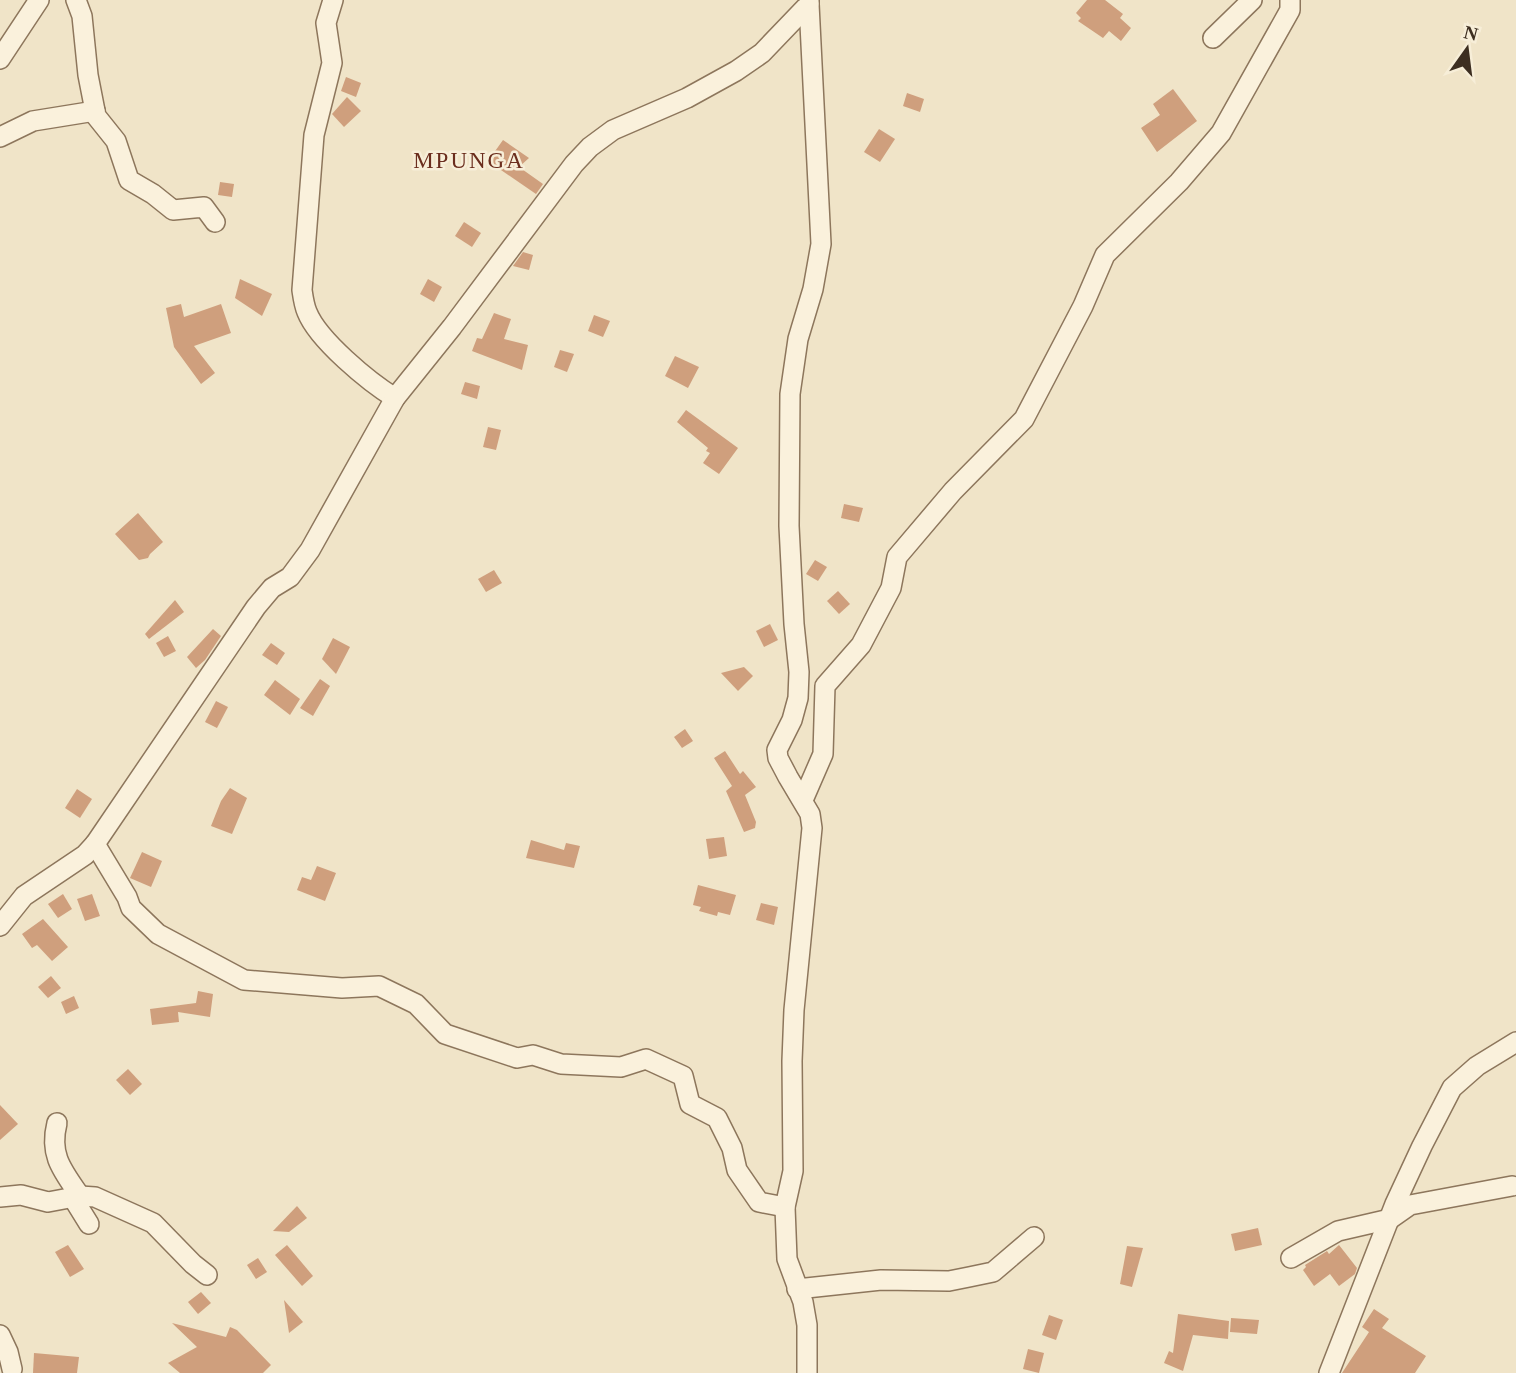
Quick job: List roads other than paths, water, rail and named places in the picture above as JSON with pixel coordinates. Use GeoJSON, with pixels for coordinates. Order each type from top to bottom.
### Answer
{"type":"FeatureCollection","features":[{"type":"Feature","properties":{"kind":"street"},"geometry":{"type":"LineString","coordinates":[[0,59],[39,0]]}},
{"type":"Feature","properties":{"kind":"street"},"geometry":{"type":"LineString","coordinates":[[76,0],[82,16],[88,75],[96,116],[116,141],[129,180],[173,210],[204,207],[215,222]]}},
{"type":"Feature","properties":{"kind":"street"},"geometry":{"type":"LineString","coordinates":[[333,0],[326,23],[332,63],[314,135],[302,290],[307,312],[317,330],[379,388],[395,398]]}},
{"type":"Feature","properties":{"kind":"street"},"geometry":{"type":"LineString","coordinates":[[1213,38],[1252,0]]}},
{"type":"Feature","properties":{"kind":"street"},"geometry":{"type":"LineString","coordinates":[[803,800],[823,754],[825,687],[861,645],[891,588],[897,558],[953,491],[1024,419],[1083,306],[1105,255],[1179,182],[1221,133],[1290,10],[1290,0]]}},
{"type":"Feature","properties":{"kind":"street"},"geometry":{"type":"LineString","coordinates":[[0,926],[24,896],[85,855],[96,844],[256,607],[272,588],[290,578],[310,550],[395,398],[461,316],[566,172],[590,147],[613,130],[687,98],[736,71],[762,52],[809,2]]}},
{"type":"Feature","properties":{"kind":"street"},"geometry":{"type":"LineString","coordinates":[[807,1373],[807,1325],[803,1302],[787,1259],[785,1207],[793,1171],[794,1010],[811,828],[810,814],[778,758],[777,750],[792,720],[798,698],[799,672],[789,526],[790,394],[797,339],[813,289],[821,244],[809,2]]}},
{"type":"Feature","properties":{"kind":"street"},"geometry":{"type":"LineString","coordinates":[[0,137],[33,121],[96,111]]}},
{"type":"Feature","properties":{"kind":"street"},"geometry":{"type":"LineString","coordinates":[[96,844],[131,908],[158,933],[244,980],[342,988],[379,986],[416,1004],[445,1034],[501,1054],[517,1058],[533,1055],[561,1064],[590,1067],[621,1068],[646,1059],[683,1076],[690,1104],[717,1118],[732,1148],[737,1170],[749,1190],[759,1202],[785,1207]]}},
{"type":"Feature","properties":{"kind":"street"},"geometry":{"type":"LineString","coordinates":[[1329,1373],[1390,1219],[1422,1146],[1452,1088],[1477,1066],[1516,1042]]}},
{"type":"Feature","properties":{"kind":"street"},"geometry":{"type":"LineString","coordinates":[[57,1123],[53,1142],[55,1153],[80,1196]]}},
{"type":"Feature","properties":{"kind":"street"},"geometry":{"type":"LineString","coordinates":[[1291,1258],[1338,1231],[1390,1219],[1410,1205],[1512,1186]]}},
{"type":"Feature","properties":{"kind":"street"},"geometry":{"type":"LineString","coordinates":[[0,1197],[21,1195],[48,1202],[80,1196],[94,1197],[153,1223],[207,1275]]}},
{"type":"Feature","properties":{"kind":"street"},"geometry":{"type":"LineString","coordinates":[[80,1196],[76,1203],[89,1224]]}},
{"type":"Feature","properties":{"kind":"street"},"geometry":{"type":"LineString","coordinates":[[797,1289],[881,1280],[949,1281],[993,1272],[1034,1237]]}},
{"type":"Feature","properties":{"kind":"street"},"geometry":{"type":"LineString","coordinates":[[0,1335],[12,1369]]}},
{"type":"Feature","properties":{"kind":"district","name":"MPUNGA"},"geometry":{"type":"Point","coordinates":[469,160]}}]}
